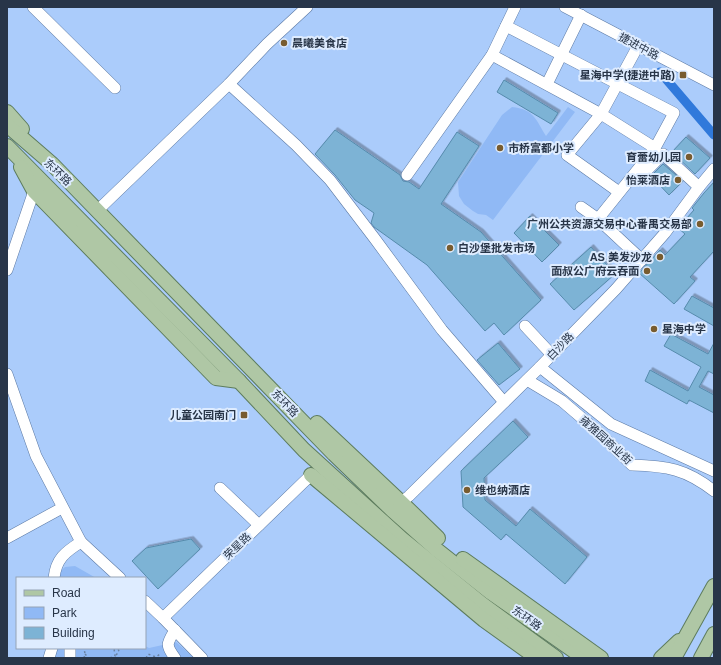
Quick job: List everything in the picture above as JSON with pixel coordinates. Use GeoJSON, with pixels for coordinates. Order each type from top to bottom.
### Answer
{"type":"FeatureCollection","features":[{"type":"Feature","properties":{"kind":"main road"},"geometry":{"type":"LineString","coordinates":[[7,102],[19,117],[28,136]]}},
{"type":"Feature","properties":{"kind":"main road"},"geometry":{"type":"LineString","coordinates":[[7,112],[52,164]]}},
{"type":"Feature","properties":{"kind":"main road","name":"东环路"},"geometry":{"type":"LineString","coordinates":[[7,124],[52,164],[75,188],[95,198],[100,207],[334,454],[397,506],[438,550],[490,592],[584,658]]}},
{"type":"Feature","properties":{"kind":"main road","name":"东环路"},"geometry":{"type":"LineString","coordinates":[[8,148],[284,428],[316,470],[484,620],[537,658]]}},
{"type":"Feature","properties":{"kind":"main road"},"geometry":{"type":"LineString","coordinates":[[8,148],[34,191],[216,378],[239,381]]}},
{"type":"Feature","properties":{"kind":"main road"},"geometry":{"type":"LineString","coordinates":[[100,207],[158,263],[323,429],[397,506],[446,547],[601,658]]}},
{"type":"Feature","properties":{"kind":"main road"},"geometry":{"type":"LineString","coordinates":[[284,428],[298,417]]}},
{"type":"Feature","properties":{"kind":"main road"},"geometry":{"type":"LineString","coordinates":[[316,470],[334,454],[323,429]]}},
{"type":"Feature","properties":{"kind":"main road","name":"东环路"},"geometry":{"type":"LineString","coordinates":[[316,470],[345,487],[402,539],[482,604],[556,658]]}},
{"type":"Feature","properties":{"kind":"main road"},"geometry":{"type":"LineString","coordinates":[[674,658],[690,632],[714,586]]}},
{"type":"Feature","properties":{"kind":"main road"},"geometry":{"type":"LineString","coordinates":[[662,658],[690,632]]}},
{"type":"Feature","properties":{"kind":"main road"},"geometry":{"type":"LineString","coordinates":[[526,636],[545,658]]}},
{"type":"Feature","properties":{"kind":"main road"},"geometry":{"type":"LineString","coordinates":[[701,658],[712,639]]}},
{"type":"Feature","properties":{"kind":"main road"},"geometry":{"type":"LineString","coordinates":[[707,658],[712,639]]}},
{"type":"Feature","properties":{"kind":"street"},"geometry":{"type":"LineString","coordinates":[[33,7],[116,88]]}},
{"type":"Feature","properties":{"kind":"street"},"geometry":{"type":"LineString","coordinates":[[100,207],[307,7]]}},
{"type":"Feature","properties":{"kind":"street"},"geometry":{"type":"LineString","coordinates":[[407,175],[492,55],[515,7]]}},
{"type":"Feature","properties":{"kind":"street","name":"捷进中路"},"geometry":{"type":"LineString","coordinates":[[565,7],[714,85]]}},
{"type":"Feature","properties":{"kind":"street"},"geometry":{"type":"LineString","coordinates":[[547,84],[581,15]]}},
{"type":"Feature","properties":{"kind":"street"},"geometry":{"type":"LineString","coordinates":[[506,26],[674,113],[655,148],[598,219]]}},
{"type":"Feature","properties":{"kind":"street"},"geometry":{"type":"LineString","coordinates":[[619,192],[567,155],[601,114],[638,46]]}},
{"type":"Feature","properties":{"kind":"street"},"geometry":{"type":"LineString","coordinates":[[492,55],[601,114],[655,148]]}},
{"type":"Feature","properties":{"kind":"street"},"geometry":{"type":"LineString","coordinates":[[229,84],[296,145],[330,180],[442,330],[504,402]]}},
{"type":"Feature","properties":{"kind":"street"},"geometry":{"type":"LineString","coordinates":[[643,174],[663,154],[699,186]]}},
{"type":"Feature","properties":{"kind":"street","name":"白沙路"},"geometry":{"type":"LineString","coordinates":[[397,506],[527,380],[616,289],[665,233],[699,186],[714,169]]}},
{"type":"Feature","properties":{"kind":"street"},"geometry":{"type":"LineString","coordinates":[[7,270],[34,191]]}},
{"type":"Feature","properties":{"kind":"street"},"geometry":{"type":"LineString","coordinates":[[581,207],[598,219],[642,260]]}},
{"type":"Feature","properties":{"kind":"street"},"geometry":{"type":"LineString","coordinates":[[525,326],[552,354]]}},
{"type":"Feature","properties":{"kind":"street","name":"雍雅园商业街"},"geometry":{"type":"LineString","coordinates":[[540,367],[611,424],[714,471]]}},
{"type":"Feature","properties":{"kind":"street"},"geometry":{"type":"LineString","coordinates":[[7,374],[36,456],[62,508],[81,542],[119,577]]}},
{"type":"Feature","properties":{"kind":"street","name":"雍雅园商业街"},"geometry":{"type":"LineString","coordinates":[[527,380],[562,401],[597,431],[632,466],[655,466],[682,471],[701,481],[714,491]]}},
{"type":"Feature","properties":{"kind":"street","name":"荣星路"},"geometry":{"type":"LineString","coordinates":[[164,618],[316,470]]}},
{"type":"Feature","properties":{"kind":"street"},"geometry":{"type":"LineString","coordinates":[[220,488],[258,525]]}},
{"type":"Feature","properties":{"kind":"street"},"geometry":{"type":"LineString","coordinates":[[7,538],[62,508]]}},
{"type":"Feature","properties":{"kind":"street"},"geometry":{"type":"LineString","coordinates":[[54,577],[55,570],[60,559],[69,549],[81,542]]}},
{"type":"Feature","properties":{"kind":"street"},"geometry":{"type":"LineString","coordinates":[[147,605],[164,618],[202,658]]}},
{"type":"Feature","properties":{"kind":"street"},"geometry":{"type":"LineString","coordinates":[[175,630],[168,641],[168,649],[175,658]]}},
{"type":"Feature","properties":{"kind":"path"},"geometry":{"type":"LineString","coordinates":[[84,649],[84,658]]}},
{"type":"Feature","properties":{"kind":"path"},"geometry":{"type":"LineString","coordinates":[[114,649],[115,656]]}},
{"type":"Feature","properties":{"kind":"path"},"geometry":{"type":"LineString","coordinates":[[110,658],[115,656],[118,649]]}},
{"type":"Feature","properties":{"kind":"path"},"geometry":{"type":"LineString","coordinates":[[146,658],[148,654],[156,657],[168,649]]}},
{"type":"Feature","properties":{"kind":"path"},"geometry":{"type":"LineString","coordinates":[[85,654],[89,658]]}},
{"type":"Feature","properties":{"kind":"green space"},"geometry":{"type":"Polygon","coordinates":[[[512,107],[525,110],[534,116],[546,136],[568,107],[575,112],[493,220],[486,215],[478,214],[464,204],[459,196],[458,182],[502,115],[512,107]]]}},
{"type":"Feature","properties":{"kind":"green space"},"geometry":{"type":"Polygon","coordinates":[[[75,566],[94,577],[56,577],[56,575],[65,567],[75,566]]]}},
{"type":"Feature","properties":{"kind":"green space"},"geometry":{"type":"Polygon","coordinates":[[[176,642],[194,658],[53,658],[56,649],[146,649],[146,646],[149,648],[176,642]]]}},
{"type":"Feature","properties":{"kind":"building"},"geometry":{"type":"Polygon","coordinates":[[[504,80],[558,113],[551,124],[497,92],[504,80]]]}},
{"type":"Feature","properties":{"kind":"building","name":"白沙堡批发市场"},"geometry":{"type":"Polygon","coordinates":[[[335,130],[400,175],[403,181],[409,182],[419,189],[457,132],[479,146],[441,204],[481,232],[541,300],[504,335],[494,323],[485,331],[427,265],[374,227],[371,223],[374,213],[355,200],[335,175],[315,154],[335,130]]]}},
{"type":"Feature","properties":{"kind":"building","name":"育蕾幼儿园"},"geometry":{"type":"Polygon","coordinates":[[[686,137],[710,158],[695,174],[672,152],[686,137]]]}},
{"type":"Feature","properties":{"kind":"building"},"geometry":{"type":"Polygon","coordinates":[[[663,164],[683,181],[669,195],[651,176],[663,164]]]}},
{"type":"Feature","properties":{"kind":"building"},"geometry":{"type":"Polygon","coordinates":[[[714,182],[714,251],[690,277],[695,281],[674,304],[639,273],[660,250],[665,255],[685,234],[678,228],[694,210],[692,208],[714,182]]]}},
{"type":"Feature","properties":{"kind":"building"},"geometry":{"type":"Polygon","coordinates":[[[530,216],[559,245],[542,262],[514,233],[530,216]]]}},
{"type":"Feature","properties":{"kind":"building"},"geometry":{"type":"Polygon","coordinates":[[[591,247],[615,274],[574,310],[550,284],[591,247]]]}},
{"type":"Feature","properties":{"kind":"building"},"geometry":{"type":"Polygon","coordinates":[[[692,296],[714,308],[714,326],[684,309],[692,296]]]}},
{"type":"Feature","properties":{"kind":"building"},"geometry":{"type":"Polygon","coordinates":[[[671,334],[708,354],[714,343],[714,374],[708,371],[699,387],[714,395],[714,413],[689,400],[687,404],[645,381],[650,370],[688,391],[701,367],[664,346],[671,334]]]}},
{"type":"Feature","properties":{"kind":"building"},"geometry":{"type":"Polygon","coordinates":[[[498,343],[520,369],[499,385],[477,360],[498,343]]]}},
{"type":"Feature","properties":{"kind":"building"},"geometry":{"type":"Polygon","coordinates":[[[513,421],[528,437],[484,478],[485,500],[516,526],[530,509],[587,557],[565,584],[506,534],[501,540],[463,507],[461,471],[513,421]]]}},
{"type":"Feature","properties":{"kind":"building"},"geometry":{"type":"Polygon","coordinates":[[[191,539],[200,549],[158,589],[132,561],[146,548],[191,539]]]}},
{"type":"Feature","properties":{"kind":"waterway"},"geometry":{"type":"LineString","coordinates":[[660,72],[714,135]]}},
{"type":"Feature","properties":{"kind":"place","name":"晨曦美食店"},"geometry":{"type":"Point","coordinates":[284,43]}},
{"type":"Feature","properties":{"kind":"place","name":"星海中学(捷进中路)"},"geometry":{"type":"Point","coordinates":[683,75]}},
{"type":"Feature","properties":{"kind":"place","name":"市桥富都小学"},"geometry":{"type":"Point","coordinates":[500,148]}},
{"type":"Feature","properties":{"kind":"place","name":"育蕾幼儿园"},"geometry":{"type":"Point","coordinates":[689,157]}},
{"type":"Feature","properties":{"kind":"place","name":"怡莱酒店"},"geometry":{"type":"Point","coordinates":[678,180]}},
{"type":"Feature","properties":{"kind":"place","name":"广州公共资源交易中心番禺交易部"},"geometry":{"type":"Point","coordinates":[700,224]}},
{"type":"Feature","properties":{"kind":"place","name":"白沙堡批发市场"},"geometry":{"type":"Point","coordinates":[450,248]}},
{"type":"Feature","properties":{"kind":"place","name":"AS 美发沙龙"},"geometry":{"type":"Point","coordinates":[660,257]}},
{"type":"Feature","properties":{"kind":"place","name":"面叔公广府云吞面"},"geometry":{"type":"Point","coordinates":[647,271]}},
{"type":"Feature","properties":{"kind":"place","name":"星海中学"},"geometry":{"type":"Point","coordinates":[654,329]}},
{"type":"Feature","properties":{"kind":"place","name":"儿童公园南门"},"geometry":{"type":"Point","coordinates":[244,415]}},
{"type":"Feature","properties":{"kind":"place","name":"维也纳酒店"},"geometry":{"type":"Point","coordinates":[467,490]}}]}
